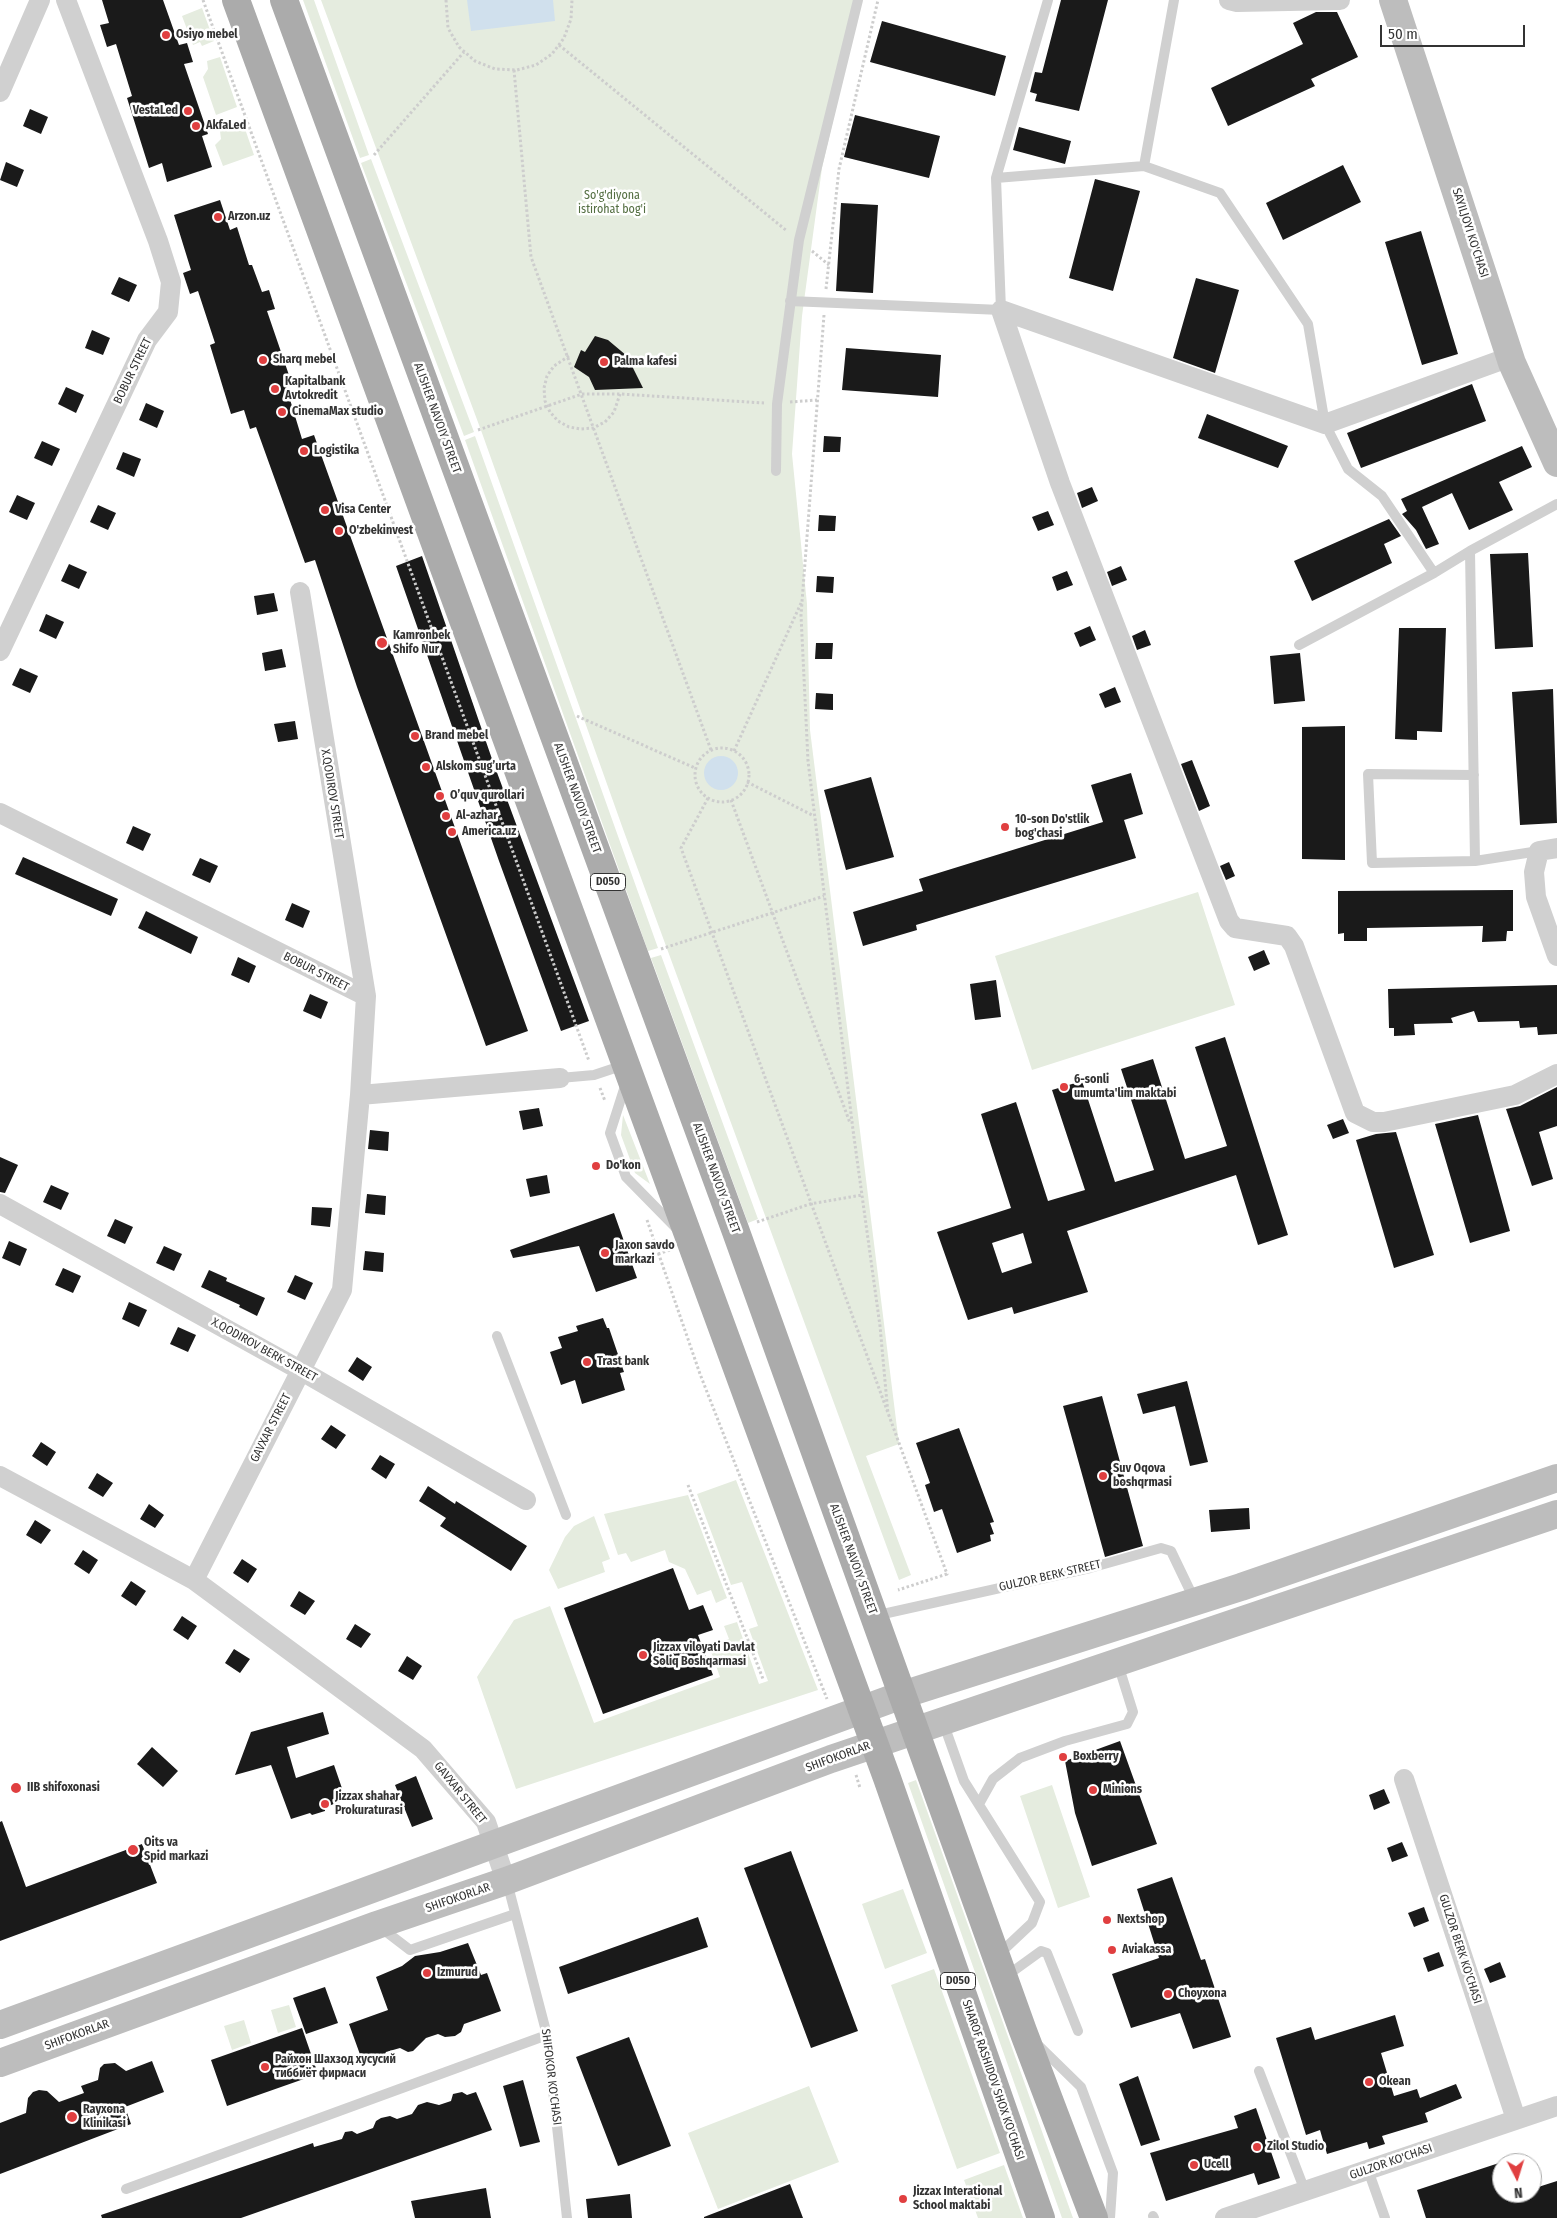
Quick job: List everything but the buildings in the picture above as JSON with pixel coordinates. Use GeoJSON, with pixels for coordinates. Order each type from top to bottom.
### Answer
{"type":"FeatureCollection","features":[{"type":"Feature","properties":{"kind":"main road","name":"D050"},"geometry":{"type":"LineString","coordinates":[[236,0],[874,1744]]}},
{"type":"Feature","properties":{"kind":"main road","name":"ALISHER NAVOIY STREET"},"geometry":{"type":"LineString","coordinates":[[284,0],[735,1229],[1000,1967]]}},
{"type":"Feature","properties":{"kind":"main road","name":"SAYILJOYI KO'CHASI"},"geometry":{"type":"LineString","coordinates":[[1393,0],[1510,357],[1557,463]]}},
{"type":"Feature","properties":{"kind":"main road"},"geometry":{"type":"LineString","coordinates":[[0,2025],[494,1846],[902,1695],[1195,1601],[1557,1478]]}},
{"type":"Feature","properties":{"kind":"main road","name":"SHIFOKORLAR"},"geometry":{"type":"LineString","coordinates":[[0,2063],[377,1925],[506,1881],[848,1753],[1118,1664],[1557,1514]]}},
{"type":"Feature","properties":{"kind":"main road","name":"SHAROF RASHIDOV SHOX KO'CHASI"},"geometry":{"type":"LineString","coordinates":[[874,1744],[1042,2218]]}},
{"type":"Feature","properties":{"kind":"main road","name":"D050"},"geometry":{"type":"LineString","coordinates":[[1000,1967],[1094,2218]]}},
{"type":"Feature","properties":{"kind":"street"},"geometry":{"type":"LineString","coordinates":[[0,92],[40,0]]}},
{"type":"Feature","properties":{"kind":"street","name":"BOBUR STREET"},"geometry":{"type":"LineString","coordinates":[[0,651],[147,340],[168,312],[170,282],[158,241],[66,0]]}},
{"type":"Feature","properties":{"kind":"street"},"geometry":{"type":"LineString","coordinates":[[1229,0],[1237,2],[1340,0]]}},
{"type":"Feature","properties":{"kind":"street"},"geometry":{"type":"LineString","coordinates":[[1001,310],[1325,424],[1510,357]]}},
{"type":"Feature","properties":{"kind":"street"},"geometry":{"type":"LineString","coordinates":[[1001,310],[1060,483],[1229,922],[1235,928],[1287,936],[1294,946],[1355,1113],[1373,1122],[1384,1122],[1515,1095],[1557,1074]]}},
{"type":"Feature","properties":{"kind":"street","name":"X.QODIROV STREET"},"geometry":{"type":"LineString","coordinates":[[300,592],[366,996]]}},
{"type":"Feature","properties":{"kind":"street","name":"BOBUR STREET"},"geometry":{"type":"LineString","coordinates":[[0,813],[366,996]]}},
{"type":"Feature","properties":{"kind":"street"},"geometry":{"type":"LineString","coordinates":[[1548,850],[1534,872],[1536,897],[1557,956]]}},
{"type":"Feature","properties":{"kind":"street"},"geometry":{"type":"LineString","coordinates":[[366,996],[360,1095],[560,1078]]}},
{"type":"Feature","properties":{"kind":"street","name":"GAVXAR STREET"},"geometry":{"type":"LineString","coordinates":[[194,1580],[342,1290],[360,1095]]}},
{"type":"Feature","properties":{"kind":"street","name":"X.QODIROV BERK STREET"},"geometry":{"type":"LineString","coordinates":[[0,1204],[300,1370],[526,1500]]}},
{"type":"Feature","properties":{"kind":"street","name":"GAVXAR STREET"},"geometry":{"type":"LineString","coordinates":[[0,1476],[194,1580],[423,1749],[486,1822],[506,1881]]}},
{"type":"Feature","properties":{"kind":"street","name":"GULZOR BERK KO'CHASI"},"geometry":{"type":"LineString","coordinates":[[1404,1779],[1516,2119]]}},
{"type":"Feature","properties":{"kind":"street","name":"GULZOR KO'CHASI"},"geometry":{"type":"LineString","coordinates":[[1225,2218],[1557,2106]]}},
{"type":"Feature","properties":{"kind":"lane"},"geometry":{"type":"LineString","coordinates":[[776,471],[776,404],[799,240],[858,0]]}},
{"type":"Feature","properties":{"kind":"lane"},"geometry":{"type":"LineString","coordinates":[[790,301],[1001,310],[996,178],[1048,0]]}},
{"type":"Feature","properties":{"kind":"lane"},"geometry":{"type":"LineString","coordinates":[[1144,166],[1174,0]]}},
{"type":"Feature","properties":{"kind":"lane"},"geometry":{"type":"LineString","coordinates":[[996,178],[1144,166],[1220,193],[1308,324],[1325,424],[1348,469],[1382,496],[1434,573]]}},
{"type":"Feature","properties":{"kind":"lane"},"geometry":{"type":"LineString","coordinates":[[1299,645],[1434,573],[1470,551],[1557,504]]}},
{"type":"Feature","properties":{"kind":"lane"},"geometry":{"type":"LineString","coordinates":[[1470,551],[1475,860]]}},
{"type":"Feature","properties":{"kind":"lane"},"geometry":{"type":"LineString","coordinates":[[1474,776],[1368,774],[1372,864],[1475,860],[1548,850]]}},
{"type":"Feature","properties":{"kind":"lane"},"geometry":{"type":"LineString","coordinates":[[560,1078],[626,1070],[610,1133],[626,1177],[690,1244]]}},
{"type":"Feature","properties":{"kind":"lane"},"geometry":{"type":"LineString","coordinates":[[496,1336],[566,1515]]}},
{"type":"Feature","properties":{"kind":"lane","name":"GULZOR BERK STREET"},"geometry":{"type":"LineString","coordinates":[[873,1616],[1090,1568],[1160,1548],[1171,1551],[1195,1601]]}},
{"type":"Feature","properties":{"kind":"lane"},"geometry":{"type":"LineString","coordinates":[[979,1804],[994,1779],[1020,1758],[1065,1741],[1127,1724],[1132,1712],[1118,1664]]}},
{"type":"Feature","properties":{"kind":"lane"},"geometry":{"type":"LineString","coordinates":[[943,1721],[964,1781],[1040,1902],[1032,1923],[1000,1967]]}},
{"type":"Feature","properties":{"kind":"lane","name":"SHIFOKOR KO'CHASI"},"geometry":{"type":"LineString","coordinates":[[506,1881],[547,2034],[567,2218]]}},
{"type":"Feature","properties":{"kind":"lane"},"geometry":{"type":"LineString","coordinates":[[377,1925],[410,1950],[515,1914]]}},
{"type":"Feature","properties":{"kind":"lane"},"geometry":{"type":"LineString","coordinates":[[1000,1967],[1041,1951],[1047,1953],[1078,2031]]}},
{"type":"Feature","properties":{"kind":"lane"},"geometry":{"type":"LineString","coordinates":[[1024,2031],[1081,2086],[1114,2173],[1110,2218]]}},
{"type":"Feature","properties":{"kind":"lane"},"geometry":{"type":"LineString","coordinates":[[126,2190],[547,2034]]}},
{"type":"Feature","properties":{"kind":"lane"},"geometry":{"type":"LineString","coordinates":[[1259,2071],[1305,2191]]}},
{"type":"Feature","properties":{"kind":"lane"},"geometry":{"type":"LineString","coordinates":[[1368,2170],[1385,2218]]}},
{"type":"Feature","properties":{"kind":"path"},"geometry":{"type":"LineString","coordinates":[[203,0],[608,1110]]}},
{"type":"Feature","properties":{"kind":"path"},"geometry":{"type":"LineString","coordinates":[[446,0],[448,28],[459,47],[475,61],[495,69],[514,70],[536,65],[552,54],[564,38],[571,19],[572,0]]}},
{"type":"Feature","properties":{"kind":"path"},"geometry":{"type":"LineString","coordinates":[[878,0],[840,169],[824,303],[802,601],[808,761],[853,1130],[880,1326],[888,1414]]}},
{"type":"Feature","properties":{"kind":"path"},"geometry":{"type":"LineString","coordinates":[[559,45],[829,265]]}},
{"type":"Feature","properties":{"kind":"path"},"geometry":{"type":"LineString","coordinates":[[374,155],[464,52]]}},
{"type":"Feature","properties":{"kind":"path"},"geometry":{"type":"LineString","coordinates":[[514,70],[531,257],[569,356],[593,428],[712,750]]}},
{"type":"Feature","properties":{"kind":"path"},"geometry":{"type":"LineString","coordinates":[[569,356],[554,366],[547,376],[544,388],[547,405],[558,421],[569,427],[593,428],[605,422],[614,412],[620,394]]}},
{"type":"Feature","properties":{"kind":"path"},"geometry":{"type":"LineString","coordinates":[[478,430],[582,394],[620,394],[776,404],[817,400]]}},
{"type":"Feature","properties":{"kind":"path"},"geometry":{"type":"LineString","coordinates":[[734,751],[802,601]]}},
{"type":"Feature","properties":{"kind":"path"},"geometry":{"type":"LineString","coordinates":[[577,716],[695,768]]}},
{"type":"Feature","properties":{"kind":"path"},"geometry":{"type":"LineString","coordinates":[[723,747],[734,751],[745,761],[748,769],[748,782],[742,793],[731,800],[718,802],[708,798],[697,786],[695,768],[699,759],[712,750],[723,747]]}},
{"type":"Feature","properties":{"kind":"path"},"geometry":{"type":"LineString","coordinates":[[748,782],[815,816]]}},
{"type":"Feature","properties":{"kind":"path"},"geometry":{"type":"LineString","coordinates":[[708,798],[681,848],[947,1574],[898,1590]]}},
{"type":"Feature","properties":{"kind":"path"},"geometry":{"type":"LineString","coordinates":[[731,800],[853,1130]]}},
{"type":"Feature","properties":{"kind":"path"},"geometry":{"type":"LineString","coordinates":[[661,950],[824,896]]}},
{"type":"Feature","properties":{"kind":"path"},"geometry":{"type":"LineString","coordinates":[[762,1220],[810,1204],[862,1195]]}},
{"type":"Feature","properties":{"kind":"path"},"geometry":{"type":"LineString","coordinates":[[644,1211],[700,1374],[834,1720]]}},
{"type":"Feature","properties":{"kind":"path"},"geometry":{"type":"LineString","coordinates":[[688,1485],[763,1680]]}},
{"type":"Feature","properties":{"kind":"path"},"geometry":{"type":"LineString","coordinates":[[848,1753],[860,1788]]}},
{"type":"Feature","properties":{"kind":"green space"},"geometry":{"type":"Polygon","coordinates":[[[303,0],[314,0],[369,155],[360,158],[303,0]]]}},
{"type":"Feature","properties":{"kind":"green space","name":"So'g'diyona istirohat bog'i"},"geometry":{"type":"Polygon","coordinates":[[[321,0],[861,0],[822,168],[802,316],[792,454],[807,604],[810,730],[899,1444],[866,1456],[911,1575],[899,1580],[623,829],[482,433],[321,0]]]}},
{"type":"Feature","properties":{"kind":"green space"},"geometry":{"type":"Polygon","coordinates":[[[202,8],[214,41],[202,46],[200,42],[193,45],[182,16],[202,8]]]}},
{"type":"Feature","properties":{"kind":"green space"},"geometry":{"type":"Polygon","coordinates":[[[220,57],[237,107],[216,115],[203,77],[208,69],[207,61],[220,57]]]}},
{"type":"Feature","properties":{"kind":"green space"},"geometry":{"type":"Polygon","coordinates":[[[243,123],[254,155],[223,166],[215,145],[221,139],[220,131],[243,123]]]}},
{"type":"Feature","properties":{"kind":"green space"},"geometry":{"type":"Polygon","coordinates":[[[371,159],[474,432],[464,436],[361,163],[371,159]]]}},
{"type":"Feature","properties":{"kind":"green space"},"geometry":{"type":"Polygon","coordinates":[[[475,436],[658,948],[648,951],[465,440],[475,436]]]}},
{"type":"Feature","properties":{"kind":"green space"},"geometry":{"type":"Polygon","coordinates":[[[1198,892],[1235,1005],[1032,1070],[995,956],[1198,892]]]}},
{"type":"Feature","properties":{"kind":"green space"},"geometry":{"type":"Polygon","coordinates":[[[661,955],[758,1219],[748,1223],[651,958],[661,955]]]}},
{"type":"Feature","properties":{"kind":"green space"},"geometry":{"type":"Polygon","coordinates":[[[623,1115],[650,1184],[635,1173],[621,1135],[623,1115]]]}},
{"type":"Feature","properties":{"kind":"green space"},"geometry":{"type":"Polygon","coordinates":[[[736,1480],[818,1690],[516,1789],[477,1677],[514,1620],[550,1606],[594,1723],[720,1677],[709,1646],[729,1639],[724,1626],[737,1622],[759,1684],[768,1681],[749,1629],[758,1626],[742,1582],[731,1585],[697,1494],[736,1480]]]}},
{"type":"Feature","properties":{"kind":"green space"},"geometry":{"type":"Polygon","coordinates":[[[688,1495],[727,1598],[716,1603],[711,1590],[697,1595],[685,1569],[669,1562],[665,1550],[631,1562],[626,1553],[618,1555],[604,1514],[688,1495]]]}},
{"type":"Feature","properties":{"kind":"green space"},"geometry":{"type":"Polygon","coordinates":[[[594,1516],[610,1559],[602,1562],[605,1572],[558,1589],[549,1570],[565,1537],[574,1526],[594,1516]]]}},
{"type":"Feature","properties":{"kind":"green space"},"geometry":{"type":"Polygon","coordinates":[[[916,1780],[1073,2218],[1062,2218],[908,1783],[916,1780]]]}},
{"type":"Feature","properties":{"kind":"green space"},"geometry":{"type":"Polygon","coordinates":[[[1052,1785],[1090,1897],[1058,1908],[1020,1796],[1052,1785]]]}},
{"type":"Feature","properties":{"kind":"green space"},"geometry":{"type":"Polygon","coordinates":[[[903,1889],[927,1953],[885,1969],[862,1904],[903,1889]]]}},
{"type":"Feature","properties":{"kind":"green space"},"geometry":{"type":"Polygon","coordinates":[[[934,1969],[1000,2153],[957,2169],[891,1985],[934,1969]]]}},
{"type":"Feature","properties":{"kind":"green space"},"geometry":{"type":"Polygon","coordinates":[[[289,2005],[296,2027],[278,2033],[271,2010],[289,2005]]]}},
{"type":"Feature","properties":{"kind":"green space"},"geometry":{"type":"Polygon","coordinates":[[[244,2020],[251,2043],[232,2050],[224,2026],[244,2020]]]}},
{"type":"Feature","properties":{"kind":"green space"},"geometry":{"type":"Polygon","coordinates":[[[809,2086],[839,2162],[718,2209],[688,2133],[809,2086]]]}},
{"type":"Feature","properties":{"kind":"green space"},"geometry":{"type":"Polygon","coordinates":[[[1004,2165],[1023,2218],[978,2218],[964,2180],[1004,2165]]]}},
{"type":"Feature","properties":{"kind":"water"},"geometry":{"type":"Polygon","coordinates":[[[467,0],[553,0],[555,21],[471,31],[467,0]]]}},
{"type":"Feature","properties":{"kind":"water"},"geometry":{"type":"Polygon","coordinates":[[[721,756],[728,757],[733,761],[737,766],[737,780],[733,785],[728,789],[721,790],[714,789],[709,785],[705,780],[704,773],[705,766],[709,761],[714,757],[721,756]]]}},
{"type":"Feature","properties":{"kind":"place","name":"Osiyo mebel"},"geometry":{"type":"Point","coordinates":[166,35]}},
{"type":"Feature","properties":{"kind":"place","name":"VestaLed"},"geometry":{"type":"Point","coordinates":[188,111]}},
{"type":"Feature","properties":{"kind":"place","name":"AkfaLed"},"geometry":{"type":"Point","coordinates":[196,126]}},
{"type":"Feature","properties":{"kind":"place","name":"Arzon.uz"},"geometry":{"type":"Point","coordinates":[218,217]}},
{"type":"Feature","properties":{"kind":"place","name":"Sharq mebel"},"geometry":{"type":"Point","coordinates":[263,360]}},
{"type":"Feature","properties":{"kind":"place","name":"Palma kafesi"},"geometry":{"type":"Point","coordinates":[604,362]}},
{"type":"Feature","properties":{"kind":"place","name":"Kapitalbank Avtokredit"},"geometry":{"type":"Point","coordinates":[275,389]}},
{"type":"Feature","properties":{"kind":"place","name":"CinemaMax studio"},"geometry":{"type":"Point","coordinates":[282,412]}},
{"type":"Feature","properties":{"kind":"place","name":"Logistika"},"geometry":{"type":"Point","coordinates":[304,451]}},
{"type":"Feature","properties":{"kind":"place","name":"Visa Center"},"geometry":{"type":"Point","coordinates":[325,510]}},
{"type":"Feature","properties":{"kind":"place","name":"O'zbekinvest"},"geometry":{"type":"Point","coordinates":[339,531]}},
{"type":"Feature","properties":{"kind":"place","name":"Kamronbek Shifo Nur"},"geometry":{"type":"Point","coordinates":[382,643]}},
{"type":"Feature","properties":{"kind":"place","name":"Brand mebel"},"geometry":{"type":"Point","coordinates":[415,736]}},
{"type":"Feature","properties":{"kind":"place","name":"Alskom sug’urta"},"geometry":{"type":"Point","coordinates":[426,767]}},
{"type":"Feature","properties":{"kind":"place","name":"O’quv qurollari"},"geometry":{"type":"Point","coordinates":[440,796]}},
{"type":"Feature","properties":{"kind":"place","name":"Al-azhar"},"geometry":{"type":"Point","coordinates":[446,816]}},
{"type":"Feature","properties":{"kind":"place","name":"10-son Do'stlik bog'chasi"},"geometry":{"type":"Point","coordinates":[1005,827]}},
{"type":"Feature","properties":{"kind":"place","name":"America.uz"},"geometry":{"type":"Point","coordinates":[452,832]}},
{"type":"Feature","properties":{"kind":"place","name":"6-sonli umumta'lim maktabi"},"geometry":{"type":"Point","coordinates":[1064,1087]}},
{"type":"Feature","properties":{"kind":"place","name":"Do'kon"},"geometry":{"type":"Point","coordinates":[596,1166]}},
{"type":"Feature","properties":{"kind":"place","name":"Jaxon savdo markazi"},"geometry":{"type":"Point","coordinates":[605,1253]}},
{"type":"Feature","properties":{"kind":"place","name":"Trast bank"},"geometry":{"type":"Point","coordinates":[587,1362]}},
{"type":"Feature","properties":{"kind":"place","name":"Suv Oqova boshqrmasi"},"geometry":{"type":"Point","coordinates":[1103,1476]}},
{"type":"Feature","properties":{"kind":"place","name":"Jizzax viloyati Davlat Soliq Boshqarmasi"},"geometry":{"type":"Point","coordinates":[643,1655]}},
{"type":"Feature","properties":{"kind":"place","name":"Boxberry"},"geometry":{"type":"Point","coordinates":[1063,1757]}},
{"type":"Feature","properties":{"kind":"place","name":"IIB shifoxonasi"},"geometry":{"type":"Point","coordinates":[16,1788]}},
{"type":"Feature","properties":{"kind":"place","name":"Minions"},"geometry":{"type":"Point","coordinates":[1093,1790]}},
{"type":"Feature","properties":{"kind":"place","name":"Jizzax shahar Prokuraturasi"},"geometry":{"type":"Point","coordinates":[325,1804]}},
{"type":"Feature","properties":{"kind":"place","name":"Oits va Spid markazi"},"geometry":{"type":"Point","coordinates":[133,1850]}},
{"type":"Feature","properties":{"kind":"place","name":"Nextshop"},"geometry":{"type":"Point","coordinates":[1107,1920]}},
{"type":"Feature","properties":{"kind":"place","name":"Aviakassa"},"geometry":{"type":"Point","coordinates":[1112,1950]}},
{"type":"Feature","properties":{"kind":"place","name":"Izmurud"},"geometry":{"type":"Point","coordinates":[427,1973]}},
{"type":"Feature","properties":{"kind":"place","name":"Choyxona"},"geometry":{"type":"Point","coordinates":[1168,1994]}},
{"type":"Feature","properties":{"kind":"place","name":"Райхон Шахзод хусусий тиббиёт фирмаси"},"geometry":{"type":"Point","coordinates":[265,2067]}},
{"type":"Feature","properties":{"kind":"place","name":"Okean"},"geometry":{"type":"Point","coordinates":[1369,2082]}},
{"type":"Feature","properties":{"kind":"place","name":"Rayxona Klinikasi"},"geometry":{"type":"Point","coordinates":[72,2117]}},
{"type":"Feature","properties":{"kind":"place","name":"Zilol Studio"},"geometry":{"type":"Point","coordinates":[1257,2147]}},
{"type":"Feature","properties":{"kind":"place","name":"Ucell"},"geometry":{"type":"Point","coordinates":[1194,2165]}},
{"type":"Feature","properties":{"kind":"place","name":"Jizzax Interational School maktabi"},"geometry":{"type":"Point","coordinates":[903,2199]}}]}
